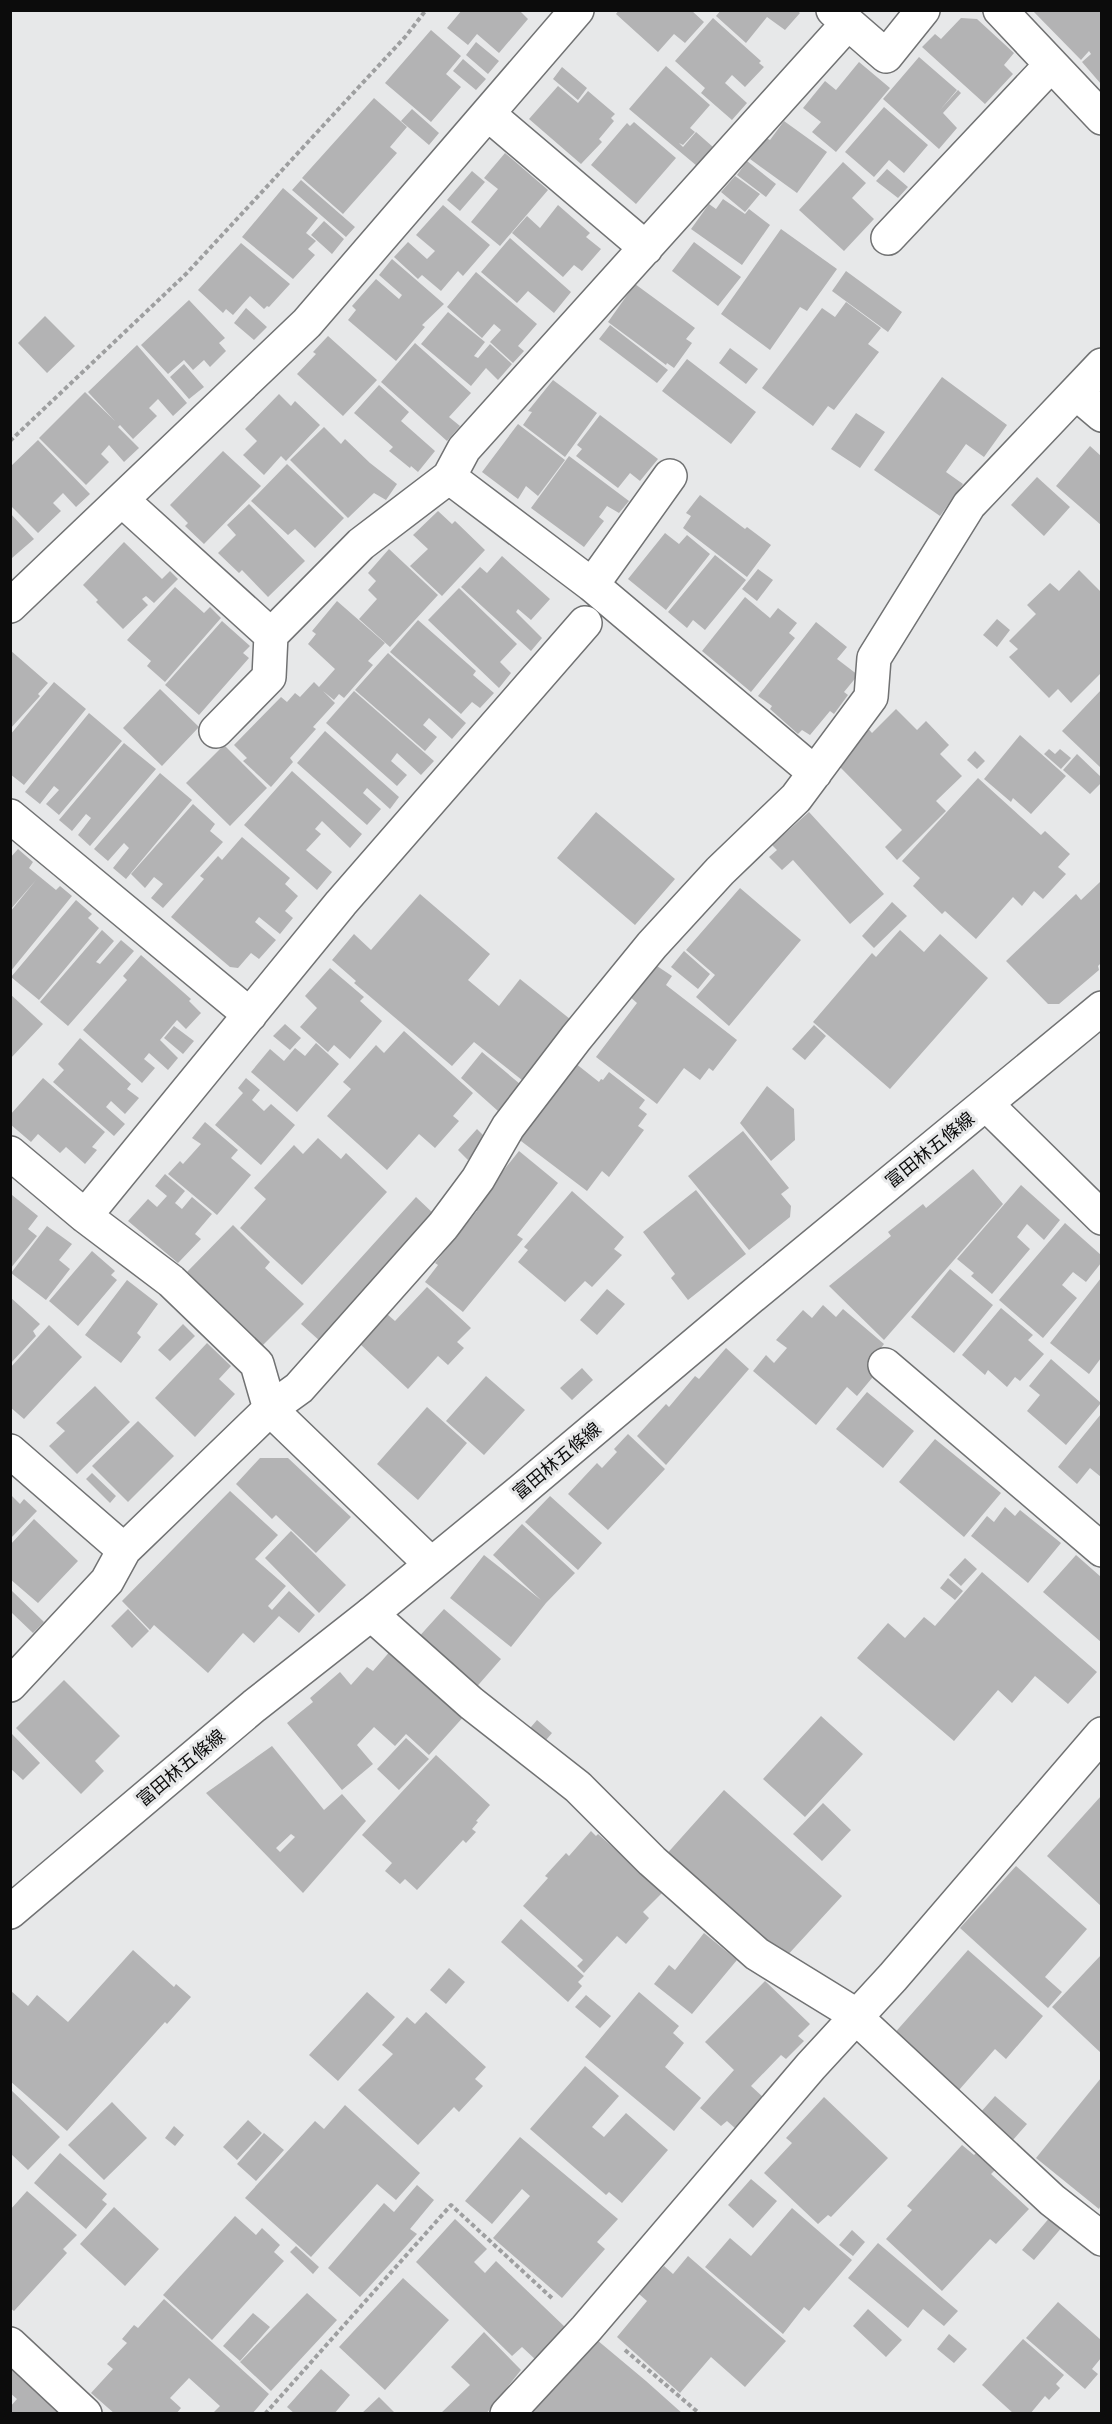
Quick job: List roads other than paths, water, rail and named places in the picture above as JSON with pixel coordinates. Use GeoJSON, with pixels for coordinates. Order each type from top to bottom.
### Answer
{"type":"FeatureCollection","features":[{"type":"Feature","properties":{"kind":"street"},"geometry":{"type":"LineString","coordinates":[[10,606],[307,323],[577,10]]}},
{"type":"Feature","properties":{"kind":"street"},"geometry":{"type":"LineString","coordinates":[[216,731],[269,677],[272,635],[361,544],[449,477],[464,449],[646,248],[840,17],[886,56],[923,10]]}},
{"type":"Feature","properties":{"kind":"street"},"geometry":{"type":"LineString","coordinates":[[1000,10],[1101,118]]}},
{"type":"Feature","properties":{"kind":"street"},"geometry":{"type":"LineString","coordinates":[[888,238],[1051,65]]}},
{"type":"Feature","properties":{"kind":"street"},"geometry":{"type":"LineString","coordinates":[[488,114],[646,248]]}},
{"type":"Feature","properties":{"kind":"street"},"geometry":{"type":"LineString","coordinates":[[10,1684],[107,1581],[124,1550],[270,1409],[299,1388],[443,1226],[478,1179],[508,1127],[591,1019],[652,945],[720,871],[796,798],[871,697],[874,658],[969,505],[1101,365]]}},
{"type":"Feature","properties":{"kind":"street"},"geometry":{"type":"LineString","coordinates":[[1076,393],[1101,415]]}},
{"type":"Feature","properties":{"kind":"street"},"geometry":{"type":"LineString","coordinates":[[592,585],[670,476]]}},
{"type":"Feature","properties":{"kind":"street"},"geometry":{"type":"LineString","coordinates":[[449,477],[592,585],[815,773]]}},
{"type":"Feature","properties":{"kind":"street"},"geometry":{"type":"LineString","coordinates":[[122,500],[272,635]]}},
{"type":"Feature","properties":{"kind":"street"},"geometry":{"type":"LineString","coordinates":[[85,1216],[341,903],[585,623]]}},
{"type":"Feature","properties":{"kind":"street"},"geometry":{"type":"LineString","coordinates":[[10,816],[250,1015]]}},
{"type":"Feature","properties":{"kind":"street","name":"富田林五條線"},"geometry":{"type":"LineString","coordinates":[[10,1912],[254,1706],[371,1614],[1101,1008]]}},
{"type":"Feature","properties":{"kind":"street"},"geometry":{"type":"LineString","coordinates":[[986,1104],[1101,1218]]}},
{"type":"Feature","properties":{"kind":"street"},"geometry":{"type":"LineString","coordinates":[[10,1153],[85,1216],[171,1281],[257,1364],[270,1409],[431,1564]]}},
{"type":"Feature","properties":{"kind":"street"},"geometry":{"type":"LineString","coordinates":[[885,1365],[1101,1550]]}},
{"type":"Feature","properties":{"kind":"street"},"geometry":{"type":"LineString","coordinates":[[10,1451],[124,1550]]}},
{"type":"Feature","properties":{"kind":"street"},"geometry":{"type":"LineString","coordinates":[[371,1614],[471,1703],[578,1787],[652,1861],[757,1954],[809,1984],[856,2017],[1052,2200],[1101,2239]]}},
{"type":"Feature","properties":{"kind":"street"},"geometry":{"type":"LineString","coordinates":[[507,2414],[589,2326],[1101,1734]]}},
{"type":"Feature","properties":{"kind":"street"},"geometry":{"type":"LineString","coordinates":[[10,2344],[86,2414]]}}]}
